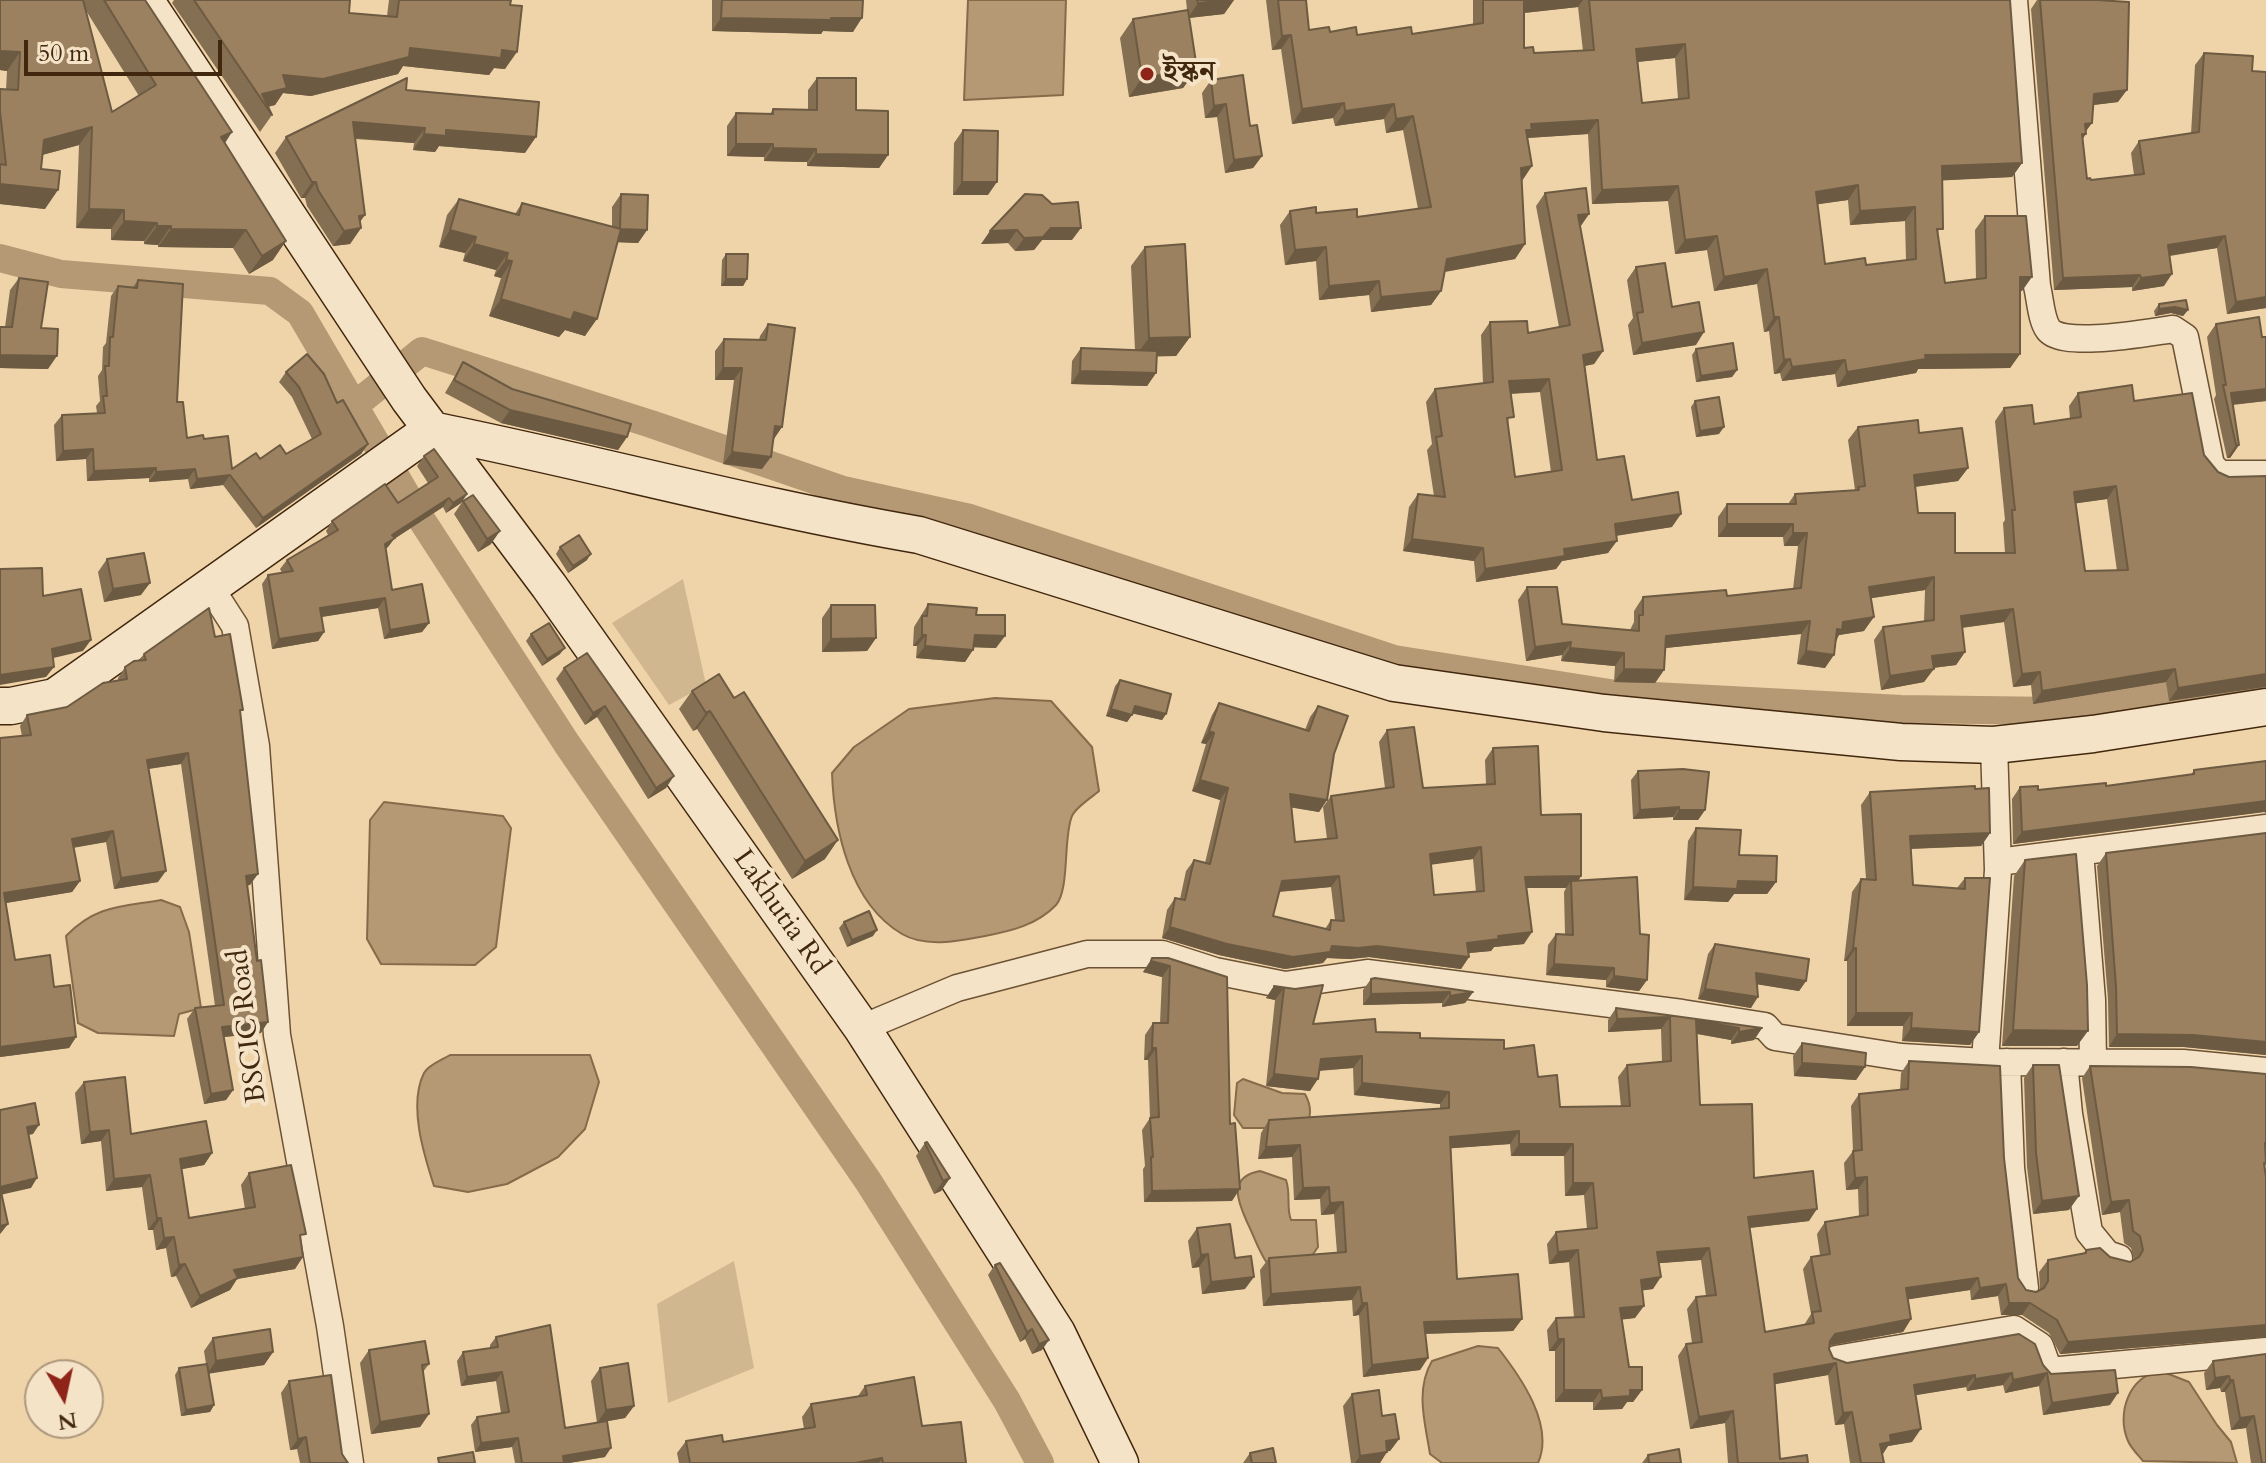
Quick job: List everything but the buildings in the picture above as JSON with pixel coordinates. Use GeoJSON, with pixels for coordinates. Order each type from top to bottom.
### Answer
{"type":"FeatureCollection","features":[{"type":"Feature","properties":{"kind":"street","name":"Lakhutia Rd"},"geometry":{"type":"LineString","coordinates":[[145,0],[402,389],[422,436],[549,586],[862,1028],[1057,1333],[1120,1463]]}},
{"type":"Feature","properties":{"kind":"street"},"geometry":{"type":"LineString","coordinates":[[2014,0],[2037,286],[2046,327],[2055,336],[2074,338],[2173,329],[2185,337],[2211,465],[2220,474],[2266,474]]}},
{"type":"Feature","properties":{"kind":"street"},"geometry":{"type":"LineString","coordinates":[[0,706],[55,697],[422,436],[540,451],[679,487],[850,524],[919,535],[1394,683],[1604,713],[1759,730],[1901,742],[1994,745],[2093,734],[2266,707]]}},
{"type":"Feature","properties":{"kind":"street","name":"BSCIC Road"},"geometry":{"type":"LineString","coordinates":[[210,587],[235,626],[256,746],[277,1035],[330,1326],[350,1463]]}},
{"type":"Feature","properties":{"kind":"street"},"geometry":{"type":"LineString","coordinates":[[1994,745],[1998,862],[1996,1062],[2025,1288]]}},
{"type":"Feature","properties":{"kind":"street"},"geometry":{"type":"LineString","coordinates":[[1998,862],[2266,828]]}},
{"type":"Feature","properties":{"kind":"street"},"geometry":{"type":"LineString","coordinates":[[2080,852],[2092,1000],[2093,1062]]}},
{"type":"Feature","properties":{"kind":"street"},"geometry":{"type":"LineString","coordinates":[[862,1028],[957,988],[1087,954],[1162,954],[1215,971],[1285,985],[1367,973],[1765,1026],[1775,1037],[1901,1057],[1996,1062],[2183,1063],[2266,1071]]}},
{"type":"Feature","properties":{"kind":"street"},"geometry":{"type":"LineString","coordinates":[[2064,1062],[2069,1114],[2089,1232],[2107,1254],[2119,1258]]}},
{"type":"Feature","properties":{"kind":"street"},"geometry":{"type":"LineString","coordinates":[[1836,1359],[2014,1329],[2040,1346],[2049,1371],[2266,1351]]}},
{"type":"Feature","properties":{"kind":"shaded area"},"geometry":{"type":"Polygon","coordinates":[[[968,0],[1066,0],[1063,95],[964,100],[968,0]]]}},
{"type":"Feature","properties":{"kind":"shaded area"},"geometry":{"type":"Polygon","coordinates":[[[683,579],[706,685],[669,705],[612,623],[683,579]]]}},
{"type":"Feature","properties":{"kind":"shaded area"},"geometry":{"type":"Polygon","coordinates":[[[995,698],[1051,701],[1092,747],[1099,791],[1072,816],[1063,887],[1056,905],[1049,912],[1023,926],[964,940],[943,942],[911,938],[884,920],[869,904],[857,884],[841,840],[832,773],[854,747],[909,709],[995,698]]]}},
{"type":"Feature","properties":{"kind":"shaded area"},"geometry":{"type":"Polygon","coordinates":[[[384,802],[503,816],[511,828],[496,947],[475,965],[381,964],[367,939],[370,820],[384,802]]]}},
{"type":"Feature","properties":{"kind":"shaded area"},"geometry":{"type":"Polygon","coordinates":[[[161,900],[180,907],[189,932],[201,1008],[179,1014],[174,1036],[98,1033],[78,1023],[66,936],[99,913],[161,900]]]}},
{"type":"Feature","properties":{"kind":"shaded area"},"geometry":{"type":"Polygon","coordinates":[[[450,1055],[590,1055],[599,1082],[585,1129],[558,1157],[507,1184],[468,1192],[434,1186],[419,1130],[417,1100],[426,1070],[450,1055]]]}},
{"type":"Feature","properties":{"kind":"shaded area"},"geometry":{"type":"Polygon","coordinates":[[[1243,1079],[1282,1093],[1305,1094],[1310,1108],[1308,1122],[1292,1128],[1243,1128],[1234,1115],[1237,1083],[1243,1079]]]}},
{"type":"Feature","properties":{"kind":"shaded area"},"geometry":{"type":"Polygon","coordinates":[[[1260,1171],[1286,1180],[1291,1220],[1316,1220],[1318,1247],[1311,1257],[1267,1263],[1264,1258],[1238,1198],[1239,1184],[1243,1178],[1260,1171]]]}},
{"type":"Feature","properties":{"kind":"shaded area"},"geometry":{"type":"Polygon","coordinates":[[[734,1261],[754,1368],[668,1403],[657,1304],[734,1261]]]}},
{"type":"Feature","properties":{"kind":"shaded area"},"geometry":{"type":"Polygon","coordinates":[[[1478,1346],[1498,1348],[1533,1402],[1542,1433],[1538,1463],[1442,1463],[1430,1454],[1423,1406],[1427,1372],[1432,1361],[1478,1346]]]}},
{"type":"Feature","properties":{"kind":"shaded area"},"geometry":{"type":"Polygon","coordinates":[[[2161,1371],[2189,1382],[2231,1442],[2237,1463],[2143,1461],[2128,1441],[2125,1408],[2133,1388],[2150,1374],[2161,1371]]]}},
{"type":"Feature","properties":{"kind":"waterway"},"geometry":{"type":"LineString","coordinates":[[0,258],[61,274],[270,291],[300,313],[414,508],[567,744],[868,1181],[1007,1401],[1040,1463]]}},
{"type":"Feature","properties":{"kind":"waterway"},"geometry":{"type":"LineString","coordinates":[[355,405],[422,351],[651,424],[843,490],[970,518],[1394,659],[1616,694],[1901,709],[2059,711],[2266,681]]}},
{"type":"Feature","properties":{"kind":"place","name":"ইস্কন"},"geometry":{"type":"Point","coordinates":[1147,74]}}]}
